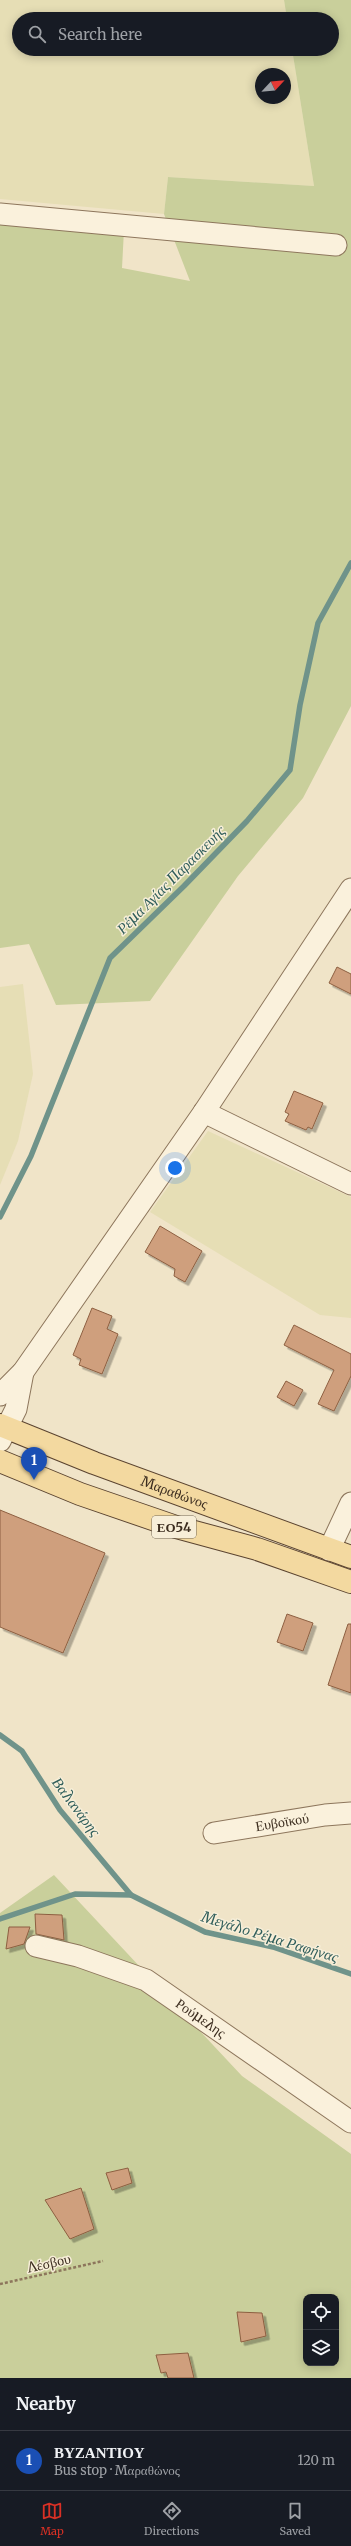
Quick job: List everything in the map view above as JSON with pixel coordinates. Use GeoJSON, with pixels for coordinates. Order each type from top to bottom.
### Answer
{"type":"FeatureCollection","features":[{"type":"Feature","properties":{"kind":"main road","name":"Μαραθώνος"},"geometry":{"type":"LineString","coordinates":[[2,1431],[176,1491],[264,1527],[351,1557]]}},
{"type":"Feature","properties":{"kind":"main road","name":"ΕΟ54"},"geometry":{"type":"LineString","coordinates":[[0,1461],[80,1494],[176,1527],[257,1550],[351,1582]]}},
{"type":"Feature","properties":{"kind":"street"},"geometry":{"type":"LineString","coordinates":[[0,214],[336,245]]}},
{"type":"Feature","properties":{"kind":"street"},"geometry":{"type":"LineString","coordinates":[[0,1395],[23,1372],[204,1112],[351,889]]}},
{"type":"Feature","properties":{"kind":"street"},"geometry":{"type":"LineString","coordinates":[[204,1112],[351,1184]]}},
{"type":"Feature","properties":{"kind":"street"},"geometry":{"type":"LineString","coordinates":[[2,1431],[16,1409],[23,1372]]}},
{"type":"Feature","properties":{"kind":"street"},"geometry":{"type":"LineString","coordinates":[[329,1550],[351,1503]]}},
{"type":"Feature","properties":{"kind":"street","name":"Ευβοϊκού"},"geometry":{"type":"LineString","coordinates":[[214,1833],[325,1815],[351,1813]]}},
{"type":"Feature","properties":{"kind":"street","name":"Ρούμελης"},"geometry":{"type":"LineString","coordinates":[[36,1946],[93,1961],[146,1980],[351,2122]]}},
{"type":"Feature","properties":{"kind":"path","name":"Λέσβου"},"geometry":{"type":"LineString","coordinates":[[0,2284],[103,2261]]}},
{"type":"Feature","properties":{"kind":"shaded area"},"geometry":{"type":"Polygon","coordinates":[[[0,0],[284,0],[286,12],[12,12],[12,56],[293,56],[314,186],[168,177],[164,214],[0,199],[0,0]]]}},
{"type":"Feature","properties":{"kind":"shaded area"},"geometry":{"type":"Polygon","coordinates":[[[23,984],[33,1074],[18,1141],[0,1185],[0,987],[23,984]]]}},
{"type":"Feature","properties":{"kind":"shaded area"},"geometry":{"type":"Polygon","coordinates":[[[208,1131],[351,1197],[351,1318],[320,1315],[150,1212],[208,1131]]]}},
{"type":"Feature","properties":{"kind":"green space"},"geometry":{"type":"Polygon","coordinates":[[[284,0],[351,0],[351,706],[303,798],[238,876],[150,1001],[56,1005],[29,944],[0,948],[0,220],[124,230],[122,268],[190,281],[164,214],[168,177],[314,186],[293,56],[339,56],[339,12],[286,12],[284,0]]]}},
{"type":"Feature","properties":{"kind":"green space"},"geometry":{"type":"Polygon","coordinates":[[[54,1875],[242,2076],[351,2154],[351,2378],[0,2378],[0,1913],[54,1875]]]}},
{"type":"Feature","properties":{"kind":"building"},"geometry":{"type":"Polygon","coordinates":[[[337,967],[351,974],[351,994],[329,983],[337,967]]]}},
{"type":"Feature","properties":{"kind":"building"},"geometry":{"type":"Polygon","coordinates":[[[294,1091],[323,1103],[312,1129],[308,1127],[306,1130],[285,1121],[289,1114],[285,1112],[294,1091]]]}},
{"type":"Feature","properties":{"kind":"building"},"geometry":{"type":"Polygon","coordinates":[[[160,1226],[202,1251],[185,1282],[174,1276],[175,1269],[145,1252],[160,1226]]]}},
{"type":"Feature","properties":{"kind":"building"},"geometry":{"type":"Polygon","coordinates":[[[92,1308],[112,1316],[107,1329],[118,1334],[102,1374],[79,1365],[81,1359],[73,1355],[92,1308]]]}},
{"type":"Feature","properties":{"kind":"building"},"geometry":{"type":"Polygon","coordinates":[[[294,1325],[351,1354],[351,1376],[334,1411],[318,1404],[334,1370],[284,1345],[294,1325]]]}},
{"type":"Feature","properties":{"kind":"building"},"geometry":{"type":"Polygon","coordinates":[[[286,1381],[303,1390],[294,1406],[277,1397],[286,1381]]]}},
{"type":"Feature","properties":{"kind":"building"},"geometry":{"type":"Polygon","coordinates":[[[0,1510],[105,1553],[63,1653],[0,1627],[0,1510]]]}},
{"type":"Feature","properties":{"kind":"building"},"geometry":{"type":"Polygon","coordinates":[[[287,1614],[313,1623],[303,1651],[277,1642],[287,1614]]]}},
{"type":"Feature","properties":{"kind":"building"},"geometry":{"type":"Polygon","coordinates":[[[348,1624],[351,1624],[351,1693],[328,1685],[348,1624]]]}},
{"type":"Feature","properties":{"kind":"building"},"geometry":{"type":"Polygon","coordinates":[[[35,1914],[62,1915],[64,1940],[36,1934],[35,1914]]]}},
{"type":"Feature","properties":{"kind":"building"},"geometry":{"type":"Polygon","coordinates":[[[9,1927],[30,1927],[24,1944],[6,1949],[9,1927]]]}},
{"type":"Feature","properties":{"kind":"building"},"geometry":{"type":"Polygon","coordinates":[[[128,2168],[132,2183],[112,2190],[106,2173],[128,2168]]]}},
{"type":"Feature","properties":{"kind":"building"},"geometry":{"type":"Polygon","coordinates":[[[81,2188],[94,2229],[70,2239],[45,2200],[81,2188]]]}},
{"type":"Feature","properties":{"kind":"building"},"geometry":{"type":"Polygon","coordinates":[[[237,2312],[262,2313],[266,2336],[241,2342],[237,2312]]]}},
{"type":"Feature","properties":{"kind":"building"},"geometry":{"type":"Polygon","coordinates":[[[188,2353],[194,2378],[168,2378],[166,2372],[161,2373],[156,2355],[188,2353]]]}},
{"type":"Feature","properties":{"kind":"waterway","name":"Ρέμα Αγίας Παρασκευής"},"geometry":{"type":"LineString","coordinates":[[0,1217],[31,1156],[110,958],[184,886],[247,821],[290,770],[300,705],[318,623],[351,563]]}},
{"type":"Feature","properties":{"kind":"waterway","name":"Βαλανάρης"},"geometry":{"type":"LineString","coordinates":[[0,1735],[22,1751],[60,1810],[131,1895]]}},
{"type":"Feature","properties":{"kind":"waterway","name":"Μεγάλο Ρέμα Ραφήνας"},"geometry":{"type":"LineString","coordinates":[[0,1919],[75,1894],[131,1895],[205,1932],[273,1947],[351,1974]]}},
{"type":"Feature","properties":{"kind":"place","name":"ΒΥΖΑΝΤΙΟΥ"},"geometry":{"type":"Point","coordinates":[34,1480]}}]}
